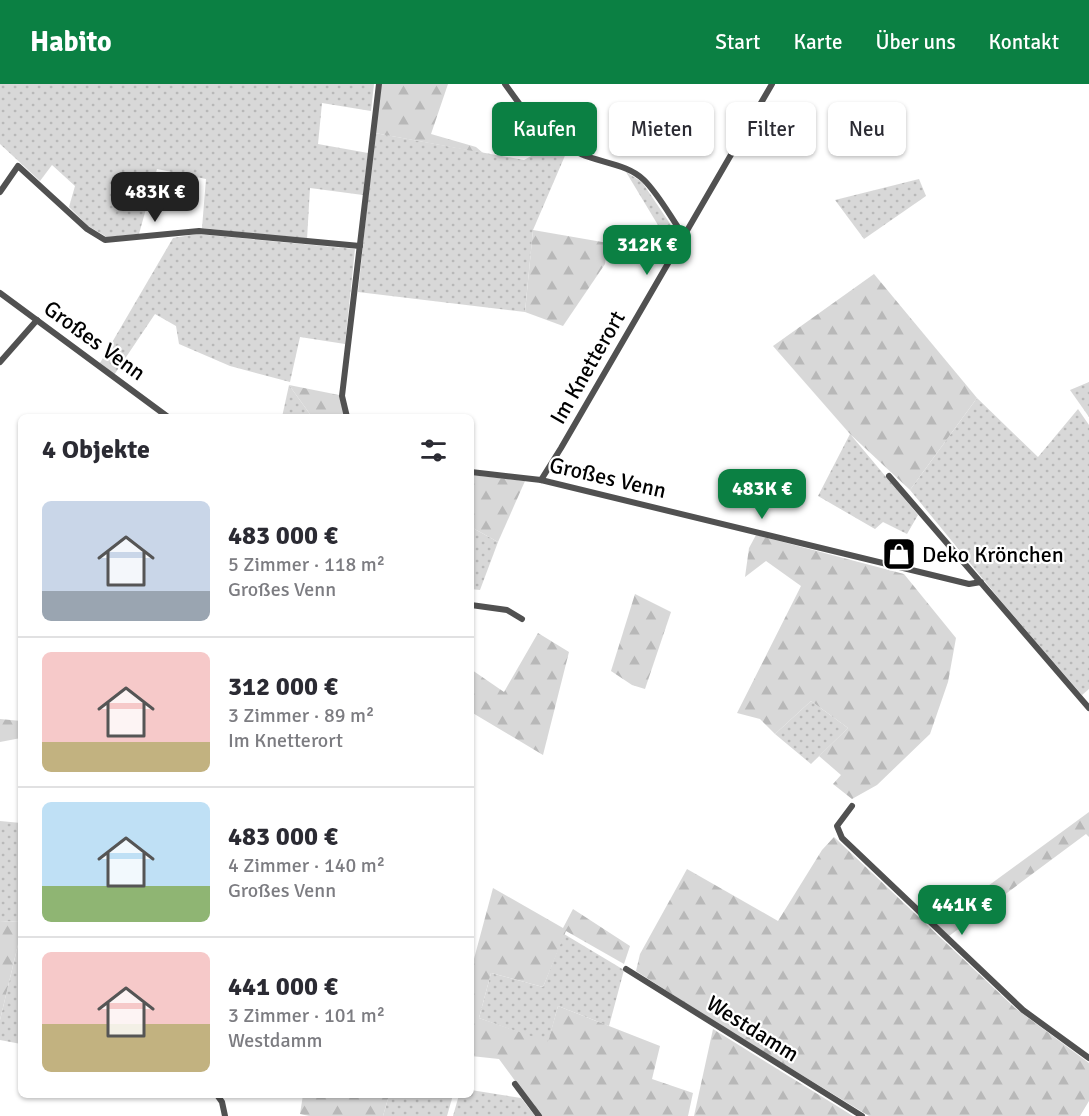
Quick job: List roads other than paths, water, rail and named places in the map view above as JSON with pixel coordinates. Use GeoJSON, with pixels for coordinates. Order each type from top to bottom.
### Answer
{"type":"FeatureCollection","features":[{"type":"Feature","properties":{"kind":"street"},"geometry":{"type":"LineString","coordinates":[[345,414],[342,396],[379,84]]}},
{"type":"Feature","properties":{"kind":"street"},"geometry":{"type":"LineString","coordinates":[[504,84],[531,120],[553,141],[582,155],[626,169],[643,179],[684,237]]}},
{"type":"Feature","properties":{"kind":"street","name":"Im Knetterort"},"geometry":{"type":"LineString","coordinates":[[541,480],[772,84]]}},
{"type":"Feature","properties":{"kind":"street"},"geometry":{"type":"LineString","coordinates":[[0,192],[18,166],[87,229],[105,240],[199,231],[360,246]]}},
{"type":"Feature","properties":{"kind":"street","name":"Großes Venn"},"geometry":{"type":"LineString","coordinates":[[0,292],[164,414]]}},
{"type":"Feature","properties":{"kind":"street"},"geometry":{"type":"LineString","coordinates":[[0,362],[37,320]]}},
{"type":"Feature","properties":{"kind":"street","name":"Großes Venn"},"geometry":{"type":"LineString","coordinates":[[474,472],[541,480],[969,584],[981,582]]}},
{"type":"Feature","properties":{"kind":"street"},"geometry":{"type":"LineString","coordinates":[[889,476],[1089,708]]}},
{"type":"Feature","properties":{"kind":"street"},"geometry":{"type":"LineString","coordinates":[[474,605],[507,610],[522,619]]}},
{"type":"Feature","properties":{"kind":"street"},"geometry":{"type":"LineString","coordinates":[[852,806],[837,826],[842,838],[1023,1010],[1089,1058]]}},
{"type":"Feature","properties":{"kind":"street","name":"Westdamm"},"geometry":{"type":"LineString","coordinates":[[627,969],[862,1116]]}},
{"type":"Feature","properties":{"kind":"street"},"geometry":{"type":"LineString","coordinates":[[515,1084],[539,1116]]}},
{"type":"Feature","properties":{"kind":"street"},"geometry":{"type":"LineString","coordinates":[[219,1098],[225,1116]]}},
{"type":"Feature","properties":{"kind":"place","name":"Deko Krönchen"},"geometry":{"type":"Point","coordinates":[899,554]}}]}
